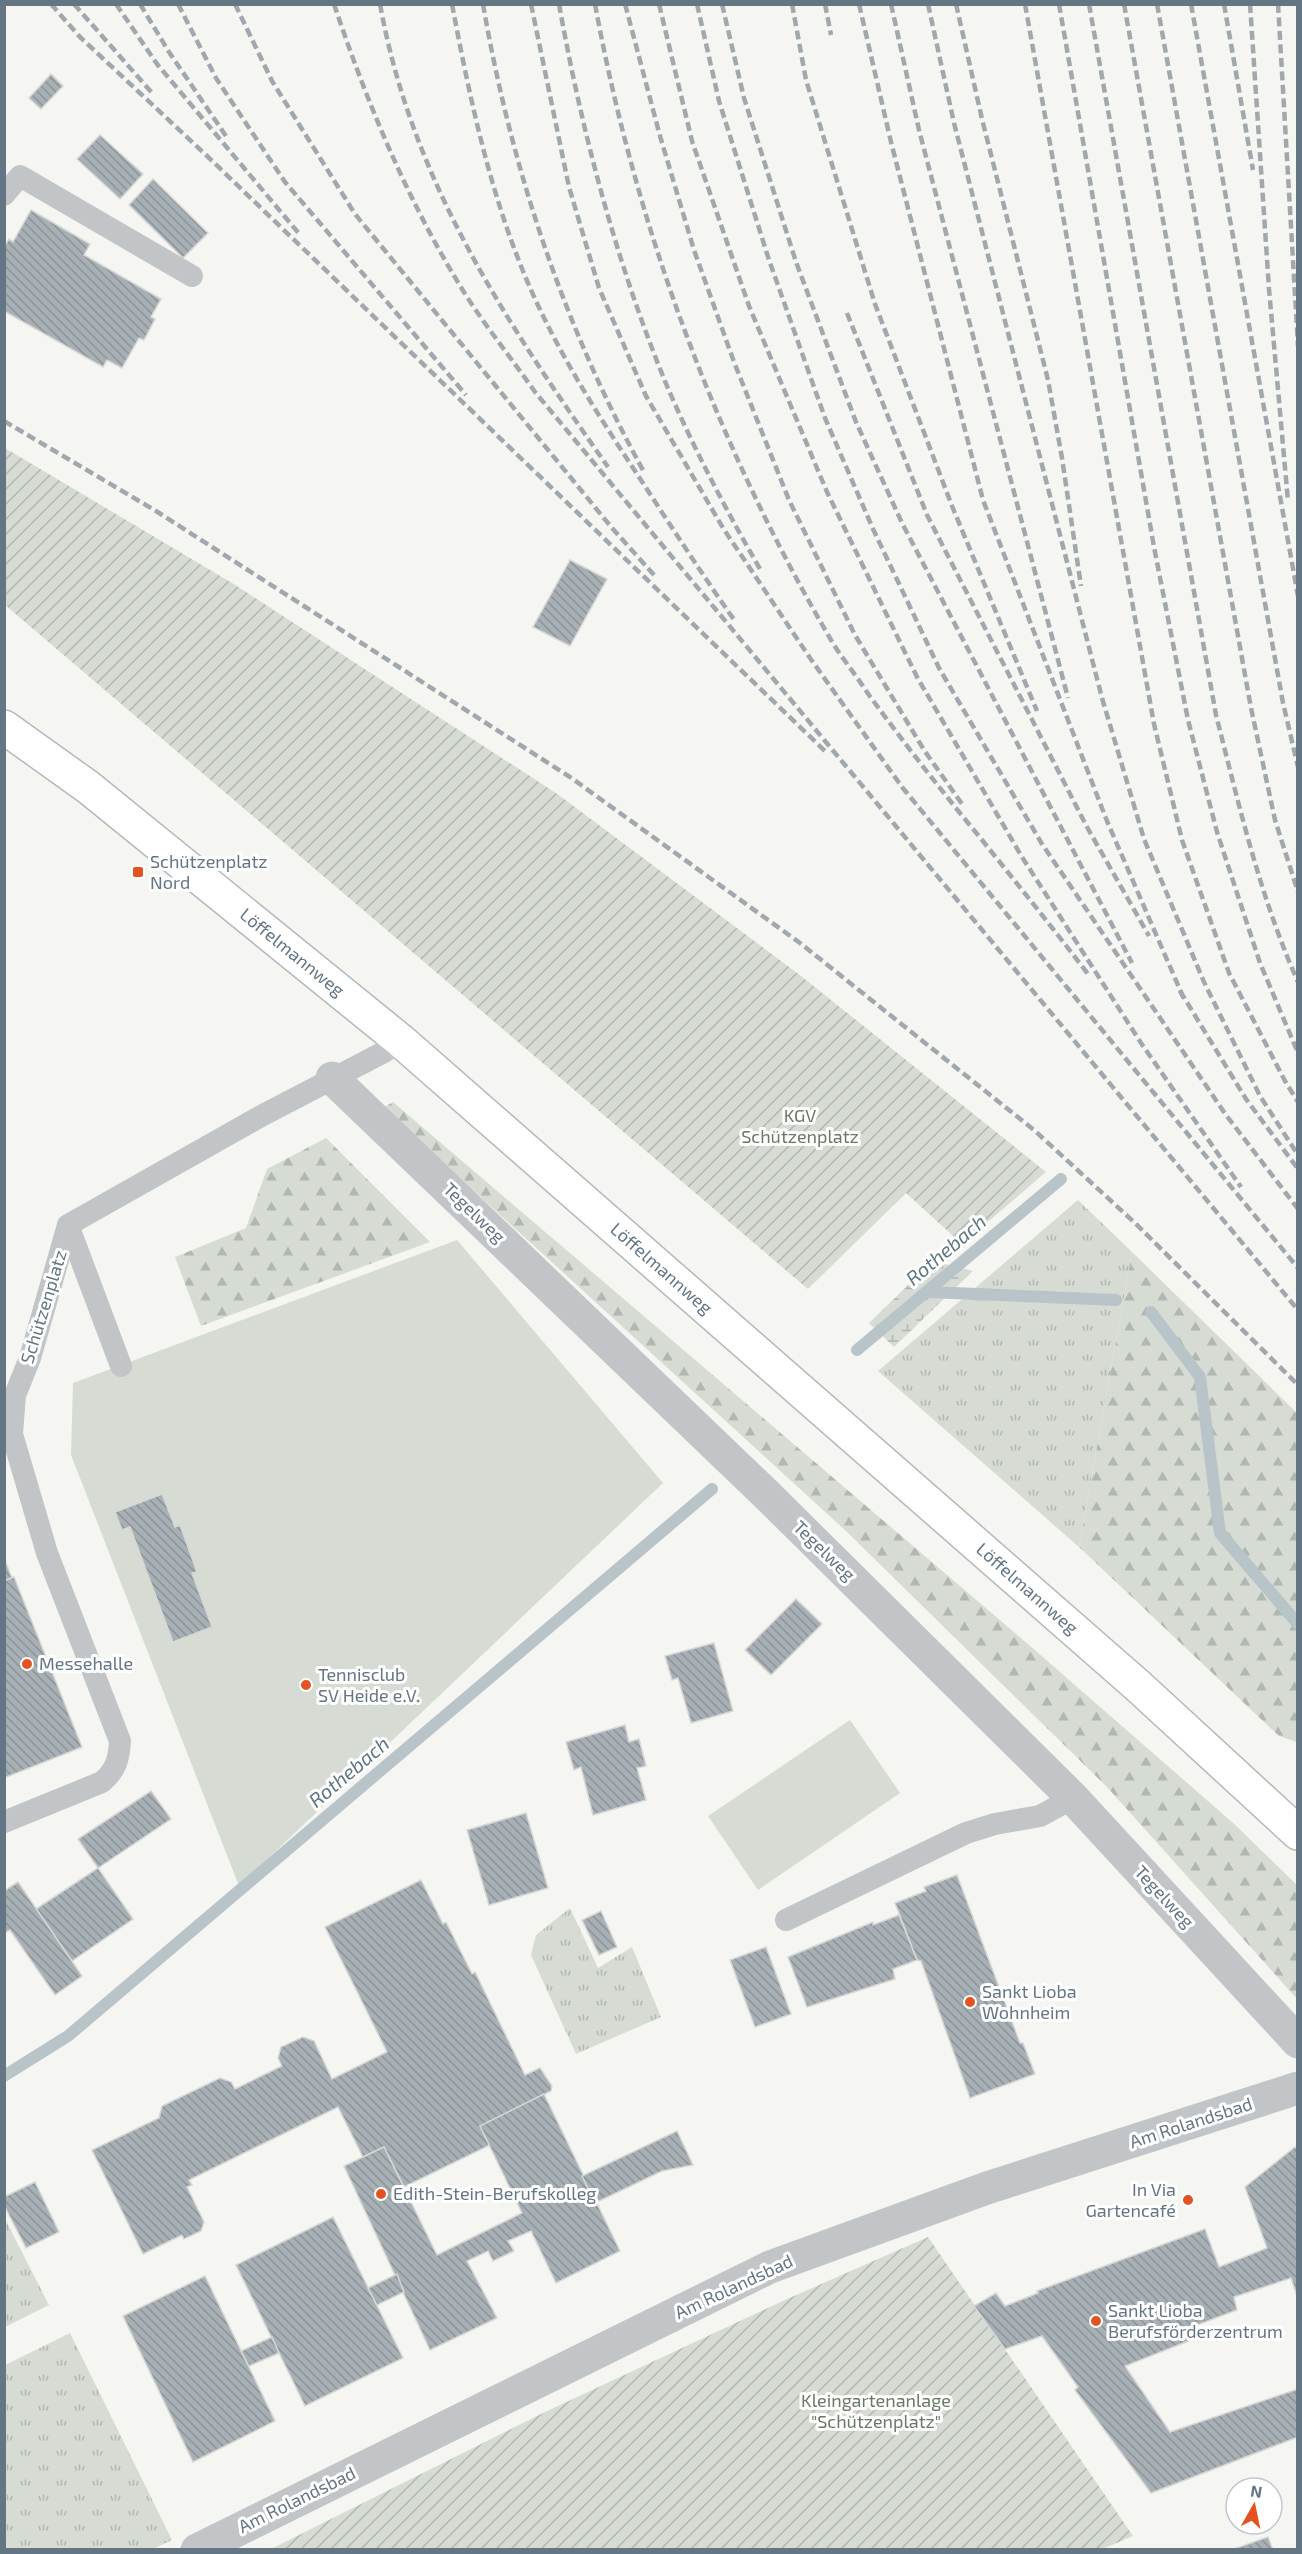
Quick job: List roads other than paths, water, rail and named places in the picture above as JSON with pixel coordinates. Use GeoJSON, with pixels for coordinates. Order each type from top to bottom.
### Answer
{"type":"FeatureCollection","features":[{"type":"Feature","properties":{"kind":"street","name":"Löffelmannweg"},"geometry":{"type":"LineString","coordinates":[[4,727],[88,788],[401,1041],[1137,1685],[1298,1833]]}},
{"type":"Feature","properties":{"kind":"street","name":"Tegelweg"},"geometry":{"type":"LineString","coordinates":[[332,1078],[767,1495],[1073,1798],[1298,2042]]}},
{"type":"Feature","properties":{"kind":"street","name":"Am Rolandsbad"},"geometry":{"type":"LineString","coordinates":[[197,2550],[770,2267],[987,2188],[1298,2088]]}},
{"type":"Feature","properties":{"kind":"lane"},"geometry":{"type":"LineString","coordinates":[[4,195],[20,176],[192,276]]}},
{"type":"Feature","properties":{"kind":"lane","name":"Schützenplatz"},"geometry":{"type":"LineString","coordinates":[[4,1822],[102,1782],[112,1773],[119,1757],[120,1741],[47,1553],[12,1434],[15,1395],[30,1359],[68,1225],[401,1041]]}},
{"type":"Feature","properties":{"kind":"lane"},"geometry":{"type":"LineString","coordinates":[[68,1225],[121,1366]]}},
{"type":"Feature","properties":{"kind":"lane"},"geometry":{"type":"LineString","coordinates":[[786,1920],[966,1833],[995,1824],[1040,1816],[1073,1798]]}},
{"type":"Feature","properties":{"kind":"waterway","name":"Rothebach"},"geometry":{"type":"LineString","coordinates":[[857,1350],[1061,1179]]}},
{"type":"Feature","properties":{"kind":"waterway"},"geometry":{"type":"LineString","coordinates":[[929,1292],[1116,1300]]}},
{"type":"Feature","properties":{"kind":"waterway"},"geometry":{"type":"LineString","coordinates":[[1151,1312],[1200,1377],[1220,1533],[1298,1624]]}},
{"type":"Feature","properties":{"kind":"waterway","name":"Rothebach"},"geometry":{"type":"LineString","coordinates":[[4,2076],[68,2036],[712,1489]]}},
{"type":"Feature","properties":{"kind":"railway"},"geometry":{"type":"LineString","coordinates":[[51,4],[79,36],[206,155],[826,752]]}},
{"type":"Feature","properties":{"kind":"railway"},"geometry":{"type":"LineString","coordinates":[[74,4],[153,94]]}},
{"type":"Feature","properties":{"kind":"railway"},"geometry":{"type":"LineString","coordinates":[[116,4],[157,64],[301,236]]}},
{"type":"Feature","properties":{"kind":"railway"},"geometry":{"type":"LineString","coordinates":[[140,4],[169,52],[226,136]]}},
{"type":"Feature","properties":{"kind":"railway"},"geometry":{"type":"LineString","coordinates":[[178,4],[216,78],[285,182],[466,395]]}},
{"type":"Feature","properties":{"kind":"railway"},"geometry":{"type":"LineString","coordinates":[[235,4],[272,81],[355,214],[612,528],[655,576]]}},
{"type":"Feature","properties":{"kind":"railway"},"geometry":{"type":"LineString","coordinates":[[334,4],[374,112],[422,217],[468,298],[535,392],[1298,1310]]}},
{"type":"Feature","properties":{"kind":"railway"},"geometry":{"type":"LineString","coordinates":[[380,4],[395,69],[415,131],[439,190],[499,304],[608,467]]}},
{"type":"Feature","properties":{"kind":"railway"},"geometry":{"type":"LineString","coordinates":[[452,4],[485,156],[507,230],[536,301],[558,346],[596,411],[735,621]]}},
{"type":"Feature","properties":{"kind":"railway"},"geometry":{"type":"LineString","coordinates":[[483,4],[509,126],[544,245],[589,361],[644,472]]}},
{"type":"Feature","properties":{"kind":"railway"},"geometry":{"type":"LineString","coordinates":[[531,4],[569,187],[599,288],[646,396],[723,528],[810,658],[902,787],[1298,1268]]}},
{"type":"Feature","properties":{"kind":"railway"},"geometry":{"type":"LineString","coordinates":[[559,4],[590,150],[632,293],[667,386],[688,433],[760,569]]}},
{"type":"Feature","properties":{"kind":"railway"},"geometry":{"type":"LineString","coordinates":[[595,4],[612,88],[633,171],[658,254],[686,335],[753,494],[834,645],[922,766],[1088,974]]}},
{"type":"Feature","properties":{"kind":"railway"},"geometry":{"type":"LineString","coordinates":[[625,4],[660,136],[694,250],[734,362],[789,500],[855,635],[924,750],[962,804]]}},
{"type":"Feature","properties":{"kind":"railway"},"geometry":{"type":"LineString","coordinates":[[659,4],[692,141],[749,306],[827,492],[917,677],[1022,857],[1141,1043],[1241,1187]]}},
{"type":"Feature","properties":{"kind":"railway"},"geometry":{"type":"LineString","coordinates":[[697,4],[719,101],[769,260],[825,418],[873,529],[939,668],[1042,844],[1226,1115],[1298,1209]]}},
{"type":"Feature","properties":{"kind":"railway"},"geometry":{"type":"LineString","coordinates":[[722,4],[744,98],[796,262],[856,422],[902,523],[1132,963]]}},
{"type":"Feature","properties":{"kind":"railway"},"geometry":{"type":"LineString","coordinates":[[792,4],[806,80],[875,304],[952,506],[1037,711]]}},
{"type":"Feature","properties":{"kind":"railway"},"geometry":{"type":"LineString","coordinates":[[825,4],[831,35]]}},
{"type":"Feature","properties":{"kind":"railway"},"geometry":{"type":"LineString","coordinates":[[859,4],[891,142],[983,500],[1107,821],[1184,999]]}},
{"type":"Feature","properties":{"kind":"railway"},"geometry":{"type":"LineString","coordinates":[[891,4],[919,130],[1068,698]]}},
{"type":"Feature","properties":{"kind":"railway"},"geometry":{"type":"LineString","coordinates":[[928,4],[954,123],[1102,698],[1144,839],[1204,982],[1260,1096],[1298,1155]]}},
{"type":"Feature","properties":{"kind":"railway"},"geometry":{"type":"LineString","coordinates":[[956,4],[982,119],[1048,380],[1081,586]]}},
{"type":"Feature","properties":{"kind":"railway"},"geometry":{"type":"LineString","coordinates":[[1025,4],[1154,724],[1182,840],[1229,973],[1298,1102]]}},
{"type":"Feature","properties":{"kind":"railway"},"geometry":{"type":"LineString","coordinates":[[1059,4],[1154,547],[1188,720],[1217,832],[1260,963],[1298,1053]]}},
{"type":"Feature","properties":{"kind":"railway"},"geometry":{"type":"LineString","coordinates":[[1089,4],[1216,715],[1261,884],[1298,982]]}},
{"type":"Feature","properties":{"kind":"railway"},"geometry":{"type":"LineString","coordinates":[[1124,4],[1251,708],[1275,820],[1298,892]]}},
{"type":"Feature","properties":{"kind":"railway"},"geometry":{"type":"LineString","coordinates":[[1157,4],[1283,703],[1298,767]]}},
{"type":"Feature","properties":{"kind":"railway"},"geometry":{"type":"LineString","coordinates":[[1191,4],[1298,596]]}},
{"type":"Feature","properties":{"kind":"railway"},"geometry":{"type":"LineString","coordinates":[[1224,4],[1253,170]]}},
{"type":"Feature","properties":{"kind":"railway"},"geometry":{"type":"LineString","coordinates":[[1250,4],[1269,289],[1288,501]]}},
{"type":"Feature","properties":{"kind":"railway"},"geometry":{"type":"LineString","coordinates":[[1278,4],[1298,346]]}},
{"type":"Feature","properties":{"kind":"railway"},"geometry":{"type":"LineString","coordinates":[[847,313],[927,515],[1087,827],[1149,936]]}},
{"type":"Feature","properties":{"kind":"railway"},"geometry":{"type":"LineString","coordinates":[[4,421],[156,511],[570,777],[800,943],[1034,1130],[1135,1223],[1298,1385]]}},
{"type":"Feature","properties":{"kind":"railway"},"geometry":{"type":"LineString","coordinates":[[1180,991],[1246,1099],[1298,1169]]}},
{"type":"Feature","properties":{"kind":"place","name":"Schützenplatz Nord"},"geometry":{"type":"Point","coordinates":[138,872]}},
{"type":"Feature","properties":{"kind":"place","name":"Messehalle"},"geometry":{"type":"Point","coordinates":[27,1664]}},
{"type":"Feature","properties":{"kind":"place","name":"Tennisclub SV Heide e.V."},"geometry":{"type":"Point","coordinates":[306,1685]}},
{"type":"Feature","properties":{"kind":"place","name":"Sankt Lioba Wohnheim"},"geometry":{"type":"Point","coordinates":[970,2002]}},
{"type":"Feature","properties":{"kind":"place","name":"Edith-Stein-Berufskolleg"},"geometry":{"type":"Point","coordinates":[381,2194]}},
{"type":"Feature","properties":{"kind":"place","name":"In Via Gartencafé"},"geometry":{"type":"Point","coordinates":[1188,2200]}},
{"type":"Feature","properties":{"kind":"place","name":"Sankt Lioba Berufsförderzentrum"},"geometry":{"type":"Point","coordinates":[1096,2321]}},
{"type":"Feature","properties":{"kind":"park label","name":"KGV Schützenplatz"},"geometry":{"type":"Point","coordinates":[800,1126]}},
{"type":"Feature","properties":{"kind":"park label","name":"Kleingartenanlage \"Schützenplatz\""},"geometry":{"type":"Point","coordinates":[876,2411]}}]}
